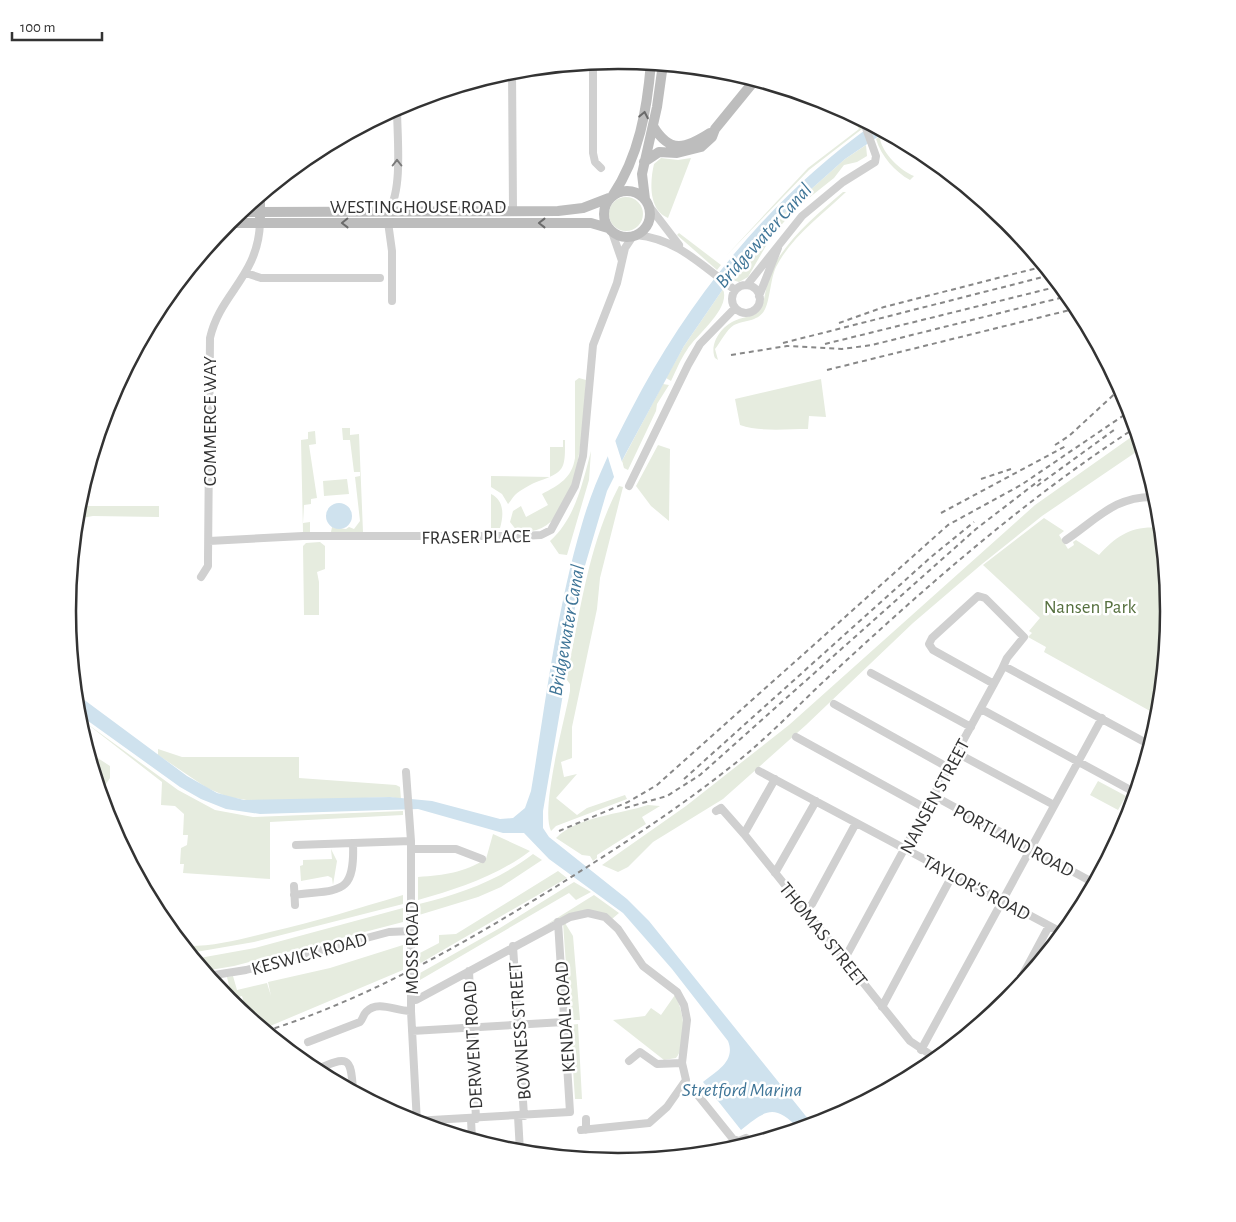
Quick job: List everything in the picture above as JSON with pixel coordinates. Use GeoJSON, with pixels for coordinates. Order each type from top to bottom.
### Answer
{"type":"FeatureCollection","features":[{"type":"Feature","properties":{"kind":"street"},"geometry":{"type":"LineString","coordinates":[[593,70],[594,153],[595,162],[601,168]]}},
{"type":"Feature","properties":{"kind":"street"},"geometry":{"type":"LineString","coordinates":[[622,261],[603,213],[632,162],[641,127],[650,70]]}},
{"type":"Feature","properties":{"kind":"street"},"geometry":{"type":"LineString","coordinates":[[635,236],[642,231],[648,222],[642,174],[653,126],[662,71]]}},
{"type":"Feature","properties":{"kind":"street"},"geometry":{"type":"LineString","coordinates":[[512,79],[513,224]]}},
{"type":"Feature","properties":{"kind":"street"},"geometry":{"type":"LineString","coordinates":[[644,162],[658,152],[684,152],[701,147],[712,136],[715,129],[751,85]]}},
{"type":"Feature","properties":{"kind":"street"},"geometry":{"type":"LineString","coordinates":[[392,301],[392,251],[388,222],[389,210],[394,201],[397,182],[397,116]]}},
{"type":"Feature","properties":{"kind":"street"},"geometry":{"type":"LineString","coordinates":[[653,126],[661,140],[677,146],[697,141],[715,129]]}},
{"type":"Feature","properties":{"kind":"street"},"geometry":{"type":"LineString","coordinates":[[747,285],[793,226],[843,182],[875,162],[877,158],[866,129]]}},
{"type":"Feature","properties":{"kind":"street"},"geometry":{"type":"LineString","coordinates":[[611,197],[622,191],[632,191],[647,202],[660,223],[684,251]]}},
{"type":"Feature","properties":{"kind":"street","name":"WESTINGHOUSE ROAD"},"geometry":{"type":"LineString","coordinates":[[251,212],[573,210],[588,207],[611,197]]}},
{"type":"Feature","properties":{"kind":"street"},"geometry":{"type":"LineString","coordinates":[[260,203],[260,223]]}},
{"type":"Feature","properties":{"kind":"street","name":"WESTINGHOUSE ROAD"},"geometry":{"type":"LineString","coordinates":[[240,223],[591,223],[610,230]]}},
{"type":"Feature","properties":{"kind":"street","name":"COMMERCE WAY"},"geometry":{"type":"LineString","coordinates":[[201,577],[208,566],[209,541],[209,346],[216,319],[246,273],[257,247],[260,223]]}},
{"type":"Feature","properties":{"kind":"street"},"geometry":{"type":"LineString","coordinates":[[610,230],[622,237],[635,236],[661,239],[684,251],[732,288],[747,285],[754,288],[759,296]]}},
{"type":"Feature","properties":{"kind":"street","name":"FRASER PLACE"},"geometry":{"type":"LineString","coordinates":[[209,541],[303,536],[506,536],[546,534],[551,530],[563,510],[578,476],[583,451],[593,345],[617,283],[626,248],[635,236]]}},
{"type":"Feature","properties":{"kind":"street"},"geometry":{"type":"LineString","coordinates":[[732,288],[735,308],[743,313],[752,312],[758,305],[759,296],[778,246]]}},
{"type":"Feature","properties":{"kind":"street"},"geometry":{"type":"LineString","coordinates":[[246,273],[261,278],[380,278]]}},
{"type":"Feature","properties":{"kind":"street"},"geometry":{"type":"LineString","coordinates":[[629,486],[700,344],[735,308]]}},
{"type":"Feature","properties":{"kind":"street"},"geometry":{"type":"LineString","coordinates":[[1066,540],[1122,501],[1135,497],[1148,497]]}},
{"type":"Feature","properties":{"kind":"street","name":"NANSEN STREET"},"geometry":{"type":"LineString","coordinates":[[844,960],[971,728],[1004,666],[1007,658],[1024,638],[1023,633],[981,596],[976,598],[929,641],[933,650],[994,684]]}},
{"type":"Feature","properties":{"kind":"street"},"geometry":{"type":"LineString","coordinates":[[1004,666],[1144,742]]}},
{"type":"Feature","properties":{"kind":"street"},"geometry":{"type":"LineString","coordinates":[[870,673],[971,728]]}},
{"type":"Feature","properties":{"kind":"street"},"geometry":{"type":"LineString","coordinates":[[834,704],[949,768]]}},
{"type":"Feature","properties":{"kind":"street"},"geometry":{"type":"LineString","coordinates":[[981,709],[1129,789]]}},
{"type":"Feature","properties":{"kind":"street"},"geometry":{"type":"LineString","coordinates":[[921,1050],[1102,718]]}},
{"type":"Feature","properties":{"kind":"street"},"geometry":{"type":"LineString","coordinates":[[796,737],[927,809]]}},
{"type":"Feature","properties":{"kind":"street"},"geometry":{"type":"LineString","coordinates":[[957,753],[1054,805]]}},
{"type":"Feature","properties":{"kind":"street","name":"TAYLOR'S ROAD"},"geometry":{"type":"LineString","coordinates":[[759,771],[1056,930]]}},
{"type":"Feature","properties":{"kind":"street","name":"MOSS ROAD"},"geometry":{"type":"LineString","coordinates":[[406,772],[411,845],[411,1011],[416,1114]]}},
{"type":"Feature","properties":{"kind":"street"},"geometry":{"type":"LineString","coordinates":[[744,834],[775,779]]}},
{"type":"Feature","properties":{"kind":"street","name":"PORTLAND ROAD"},"geometry":{"type":"LineString","coordinates":[[934,796],[1089,880]]}},
{"type":"Feature","properties":{"kind":"street"},"geometry":{"type":"LineString","coordinates":[[775,873],[816,801]]}},
{"type":"Feature","properties":{"kind":"street","name":"THOMAS STREET"},"geometry":{"type":"LineString","coordinates":[[716,811],[721,808],[744,834],[910,1041],[929,1055]]}},
{"type":"Feature","properties":{"kind":"street"},"geometry":{"type":"LineString","coordinates":[[806,910],[812,904],[856,824]]}},
{"type":"Feature","properties":{"kind":"street"},"geometry":{"type":"LineString","coordinates":[[294,895],[332,890],[345,885],[351,878],[354,869],[353,843]]}},
{"type":"Feature","properties":{"kind":"street"},"geometry":{"type":"LineString","coordinates":[[296,846],[353,843],[411,845],[456,849],[476,860]]}},
{"type":"Feature","properties":{"kind":"street"},"geometry":{"type":"LineString","coordinates":[[882,1007],[953,874]]}},
{"type":"Feature","properties":{"kind":"street"},"geometry":{"type":"LineString","coordinates":[[294,886],[294,905]]}},
{"type":"Feature","properties":{"kind":"street"},"geometry":{"type":"LineString","coordinates":[[411,1000],[416,1000],[558,922],[588,913],[605,917],[618,929],[643,966],[678,992],[684,1005],[687,1020],[682,1063],[686,1075],[685,1084],[652,1122],[641,1126],[584,1130],[586,1119]]}},
{"type":"Feature","properties":{"kind":"street","name":"KENDAL ROAD"},"geometry":{"type":"LineString","coordinates":[[521,1116],[570,1112],[558,922]]}},
{"type":"Feature","properties":{"kind":"street"},"geometry":{"type":"LineString","coordinates":[[1026,969],[1049,926]]}},
{"type":"Feature","properties":{"kind":"street","name":"KESWICK ROAD"},"geometry":{"type":"LineString","coordinates":[[217,976],[246,970],[389,932],[411,931]]}},
{"type":"Feature","properties":{"kind":"street","name":"BOWNESS STREET"},"geometry":{"type":"LineString","coordinates":[[513,946],[518,1025],[520,1144]]}},
{"type":"Feature","properties":{"kind":"street","name":"DERWENT ROAD"},"geometry":{"type":"LineString","coordinates":[[469,971],[474,1119],[473,1133]]}},
{"type":"Feature","properties":{"kind":"street"},"geometry":{"type":"LineString","coordinates":[[308,1042],[322,1034],[360,1022],[366,1012],[373,1008],[387,1007],[411,1011]]}},
{"type":"Feature","properties":{"kind":"street"},"geometry":{"type":"LineString","coordinates":[[412,1031],[564,1022]]}},
{"type":"Feature","properties":{"kind":"street"},"geometry":{"type":"LineString","coordinates":[[629,1060],[640,1052],[657,1064],[682,1063]]}},
{"type":"Feature","properties":{"kind":"street"},"geometry":{"type":"LineString","coordinates":[[324,1066],[339,1060],[347,1062],[352,1067],[353,1084]]}},
{"type":"Feature","properties":{"kind":"street"},"geometry":{"type":"LineString","coordinates":[[685,1084],[692,1088],[733,1139],[736,1140]]}},
{"type":"Feature","properties":{"kind":"street"},"geometry":{"type":"LineString","coordinates":[[435,1121],[521,1116]]}},
{"type":"Feature","properties":{"kind":"green space"},"geometry":{"type":"Polygon","coordinates":[[[856,124],[862,129],[809,170],[726,256],[808,168],[859,129],[856,124]]]}},
{"type":"Feature","properties":{"kind":"green space"},"geometry":{"type":"Polygon","coordinates":[[[880,136],[882,137],[880,139],[882,145],[889,156],[898,166],[914,176],[910,180],[894,168],[881,151],[876,139],[880,136]]]}},
{"type":"Feature","properties":{"kind":"green space"},"geometry":{"type":"Polygon","coordinates":[[[866,145],[867,156],[857,162],[844,165],[834,178],[795,209],[771,237],[748,277],[739,282],[729,279],[781,216],[845,159],[866,145]]]}},
{"type":"Feature","properties":{"kind":"green space"},"geometry":{"type":"Polygon","coordinates":[[[661,158],[678,160],[691,158],[668,218],[657,209],[651,186],[654,164],[661,158]]]}},
{"type":"Feature","properties":{"kind":"green space"},"geometry":{"type":"Polygon","coordinates":[[[843,192],[846,192],[799,236],[782,256],[774,272],[768,302],[761,315],[731,327],[715,349],[718,360],[715,358],[714,347],[715,342],[725,327],[734,321],[759,311],[771,271],[785,248],[803,228],[843,192]]]}},
{"type":"Feature","properties":{"kind":"green space"},"geometry":{"type":"Polygon","coordinates":[[[626,197],[638,202],[643,214],[638,226],[626,231],[614,226],[609,214],[614,202],[626,197]]]}},
{"type":"Feature","properties":{"kind":"green space"},"geometry":{"type":"Polygon","coordinates":[[[679,233],[721,265],[717,270],[677,235],[679,233]]]}},
{"type":"Feature","properties":{"kind":"green space"},"geometry":{"type":"Polygon","coordinates":[[[723,289],[724,297],[718,313],[687,350],[671,381],[666,378],[684,346],[723,289]]]}},
{"type":"Feature","properties":{"kind":"green space"},"geometry":{"type":"Polygon","coordinates":[[[579,378],[586,380],[583,422],[575,475],[567,499],[555,518],[539,529],[517,531],[510,522],[513,511],[521,506],[526,517],[548,505],[542,494],[564,480],[571,471],[575,458],[575,381],[579,378]]]}},
{"type":"Feature","properties":{"kind":"green space"},"geometry":{"type":"Polygon","coordinates":[[[821,379],[826,417],[809,416],[808,429],[765,429],[740,425],[735,399],[821,379]]]}},
{"type":"Feature","properties":{"kind":"green space"},"geometry":{"type":"Polygon","coordinates":[[[663,384],[669,385],[657,404],[656,411],[628,470],[624,468],[622,461],[663,384]]]}},
{"type":"Feature","properties":{"kind":"green space"},"geometry":{"type":"Polygon","coordinates":[[[342,428],[350,428],[350,435],[359,434],[363,532],[331,532],[332,527],[346,529],[349,527],[354,529],[360,521],[355,477],[360,476],[360,472],[354,472],[350,440],[343,440],[342,428]]]}},
{"type":"Feature","properties":{"kind":"green space"},"geometry":{"type":"Polygon","coordinates":[[[315,431],[316,444],[309,445],[317,498],[311,499],[311,504],[304,505],[303,523],[310,522],[310,532],[303,532],[301,440],[308,439],[308,432],[315,431]]]}},
{"type":"Feature","properties":{"kind":"green space"},"geometry":{"type":"Polygon","coordinates":[[[1131,437],[1136,452],[1042,516],[982,564],[913,623],[806,725],[723,799],[653,842],[628,867],[618,872],[602,865],[686,806],[789,725],[1035,505],[1131,437]]]}},
{"type":"Feature","properties":{"kind":"green space"},"geometry":{"type":"Polygon","coordinates":[[[563,440],[565,440],[565,457],[562,467],[550,477],[550,447],[563,447],[563,440]]]}},
{"type":"Feature","properties":{"kind":"green space"},"geometry":{"type":"Polygon","coordinates":[[[658,445],[670,449],[669,521],[651,506],[636,486],[658,445]]]}},
{"type":"Feature","properties":{"kind":"green space"},"geometry":{"type":"Polygon","coordinates":[[[591,451],[589,480],[567,555],[559,554],[550,541],[559,532],[572,511],[591,451]]]}},
{"type":"Feature","properties":{"kind":"green space"},"geometry":{"type":"Polygon","coordinates":[[[491,476],[549,477],[523,489],[508,504],[502,494],[491,487],[491,476]]]}},
{"type":"Feature","properties":{"kind":"green space"},"geometry":{"type":"Polygon","coordinates":[[[347,479],[349,494],[324,496],[323,481],[347,479]]]}},
{"type":"Feature","properties":{"kind":"green space"},"geometry":{"type":"Polygon","coordinates":[[[619,486],[623,487],[600,578],[597,609],[572,727],[572,758],[561,762],[564,777],[577,774],[556,798],[577,815],[587,808],[625,795],[627,799],[556,826],[551,831],[548,820],[551,784],[570,691],[570,684],[567,680],[578,620],[594,551],[609,507],[619,486]]]}},
{"type":"Feature","properties":{"kind":"green space"},"geometry":{"type":"Polygon","coordinates":[[[491,494],[501,504],[502,518],[500,528],[491,528],[491,494]]]}},
{"type":"Feature","properties":{"kind":"green space"},"geometry":{"type":"Polygon","coordinates":[[[86,506],[159,506],[159,517],[93,516],[84,518],[86,506]]]}},
{"type":"Feature","properties":{"kind":"green space","name":"Nansen Park"},"geometry":{"type":"Polygon","coordinates":[[[1044,518],[1064,531],[1059,535],[1068,549],[1074,545],[1073,542],[1076,540],[1099,555],[1112,542],[1126,533],[1142,528],[1154,527],[1159,576],[1160,611],[1156,682],[1151,712],[1044,652],[1046,647],[1028,637],[1032,633],[1029,631],[1040,618],[983,565],[1044,518]]]}},
{"type":"Feature","properties":{"kind":"green space"},"geometry":{"type":"Polygon","coordinates":[[[320,542],[325,546],[325,569],[317,572],[319,582],[319,615],[304,615],[303,546],[306,543],[320,542]]]}},
{"type":"Feature","properties":{"kind":"green space"},"geometry":{"type":"Polygon","coordinates":[[[88,724],[178,790],[215,810],[253,817],[403,811],[403,815],[270,822],[270,879],[183,873],[184,864],[180,864],[181,848],[187,845],[188,835],[183,835],[184,814],[175,806],[161,805],[162,782],[88,724]]]}},
{"type":"Feature","properties":{"kind":"green space"},"geometry":{"type":"Polygon","coordinates":[[[158,749],[182,757],[299,757],[299,778],[396,785],[400,787],[401,799],[390,797],[260,802],[228,797],[207,788],[158,755],[158,749]]]}},
{"type":"Feature","properties":{"kind":"green space"},"geometry":{"type":"Polygon","coordinates":[[[96,757],[110,766],[110,778],[106,784],[96,757]]]}},
{"type":"Feature","properties":{"kind":"green space"},"geometry":{"type":"Polygon","coordinates":[[[1098,781],[1126,796],[1118,810],[1090,795],[1098,781]]]}},
{"type":"Feature","properties":{"kind":"green space"},"geometry":{"type":"Polygon","coordinates":[[[648,805],[660,806],[642,817],[646,824],[597,855],[597,858],[593,861],[590,856],[582,855],[556,838],[575,825],[648,805]]]}},
{"type":"Feature","properties":{"kind":"green space"},"geometry":{"type":"Polygon","coordinates":[[[493,834],[530,851],[491,875],[418,900],[418,877],[454,872],[486,859],[493,834]]]}},
{"type":"Feature","properties":{"kind":"green space"},"geometry":{"type":"Polygon","coordinates":[[[331,849],[337,861],[333,885],[332,878],[328,876],[301,881],[300,866],[303,865],[303,860],[332,859],[331,849]]]}},
{"type":"Feature","properties":{"kind":"green space"},"geometry":{"type":"Polygon","coordinates":[[[533,854],[542,860],[501,887],[478,897],[419,915],[419,904],[449,896],[493,879],[533,854]]]}},
{"type":"Feature","properties":{"kind":"green space"},"geometry":{"type":"Polygon","coordinates":[[[558,871],[567,878],[419,964],[418,954],[439,943],[439,935],[456,934],[558,871]]]}},
{"type":"Feature","properties":{"kind":"green space"},"geometry":{"type":"Polygon","coordinates":[[[574,882],[591,892],[576,900],[569,893],[420,980],[420,973],[500,928],[574,882]]]}},
{"type":"Feature","properties":{"kind":"green space"},"geometry":{"type":"Polygon","coordinates":[[[403,895],[403,904],[254,942],[197,952],[192,946],[217,944],[320,919],[403,895]]]}},
{"type":"Feature","properties":{"kind":"green space"},"geometry":{"type":"Polygon","coordinates":[[[594,895],[619,913],[612,919],[603,914],[585,911],[567,915],[541,928],[594,895]]]}},
{"type":"Feature","properties":{"kind":"green space"},"geometry":{"type":"Polygon","coordinates":[[[403,908],[403,922],[234,966],[211,970],[201,958],[255,948],[403,908]]]}},
{"type":"Feature","properties":{"kind":"green space"},"geometry":{"type":"Polygon","coordinates":[[[563,923],[565,923],[573,936],[580,1020],[570,1020],[563,923]]]}},
{"type":"Feature","properties":{"kind":"green space"},"geometry":{"type":"Polygon","coordinates":[[[403,945],[403,970],[269,1026],[244,1003],[242,996],[238,997],[230,989],[227,977],[233,976],[237,990],[267,983],[271,996],[268,982],[330,968],[403,945]]]}},
{"type":"Feature","properties":{"kind":"green space"},"geometry":{"type":"Polygon","coordinates":[[[675,995],[681,1009],[683,1027],[682,1044],[676,1058],[664,1060],[613,1020],[645,1016],[651,1008],[661,1015],[675,995]]]}},
{"type":"Feature","properties":{"kind":"green space"},"geometry":{"type":"Polygon","coordinates":[[[578,1024],[582,1099],[575,1099],[570,1025],[578,1024]]]}},
{"type":"Feature","properties":{"kind":"water"},"geometry":{"type":"Polygon","coordinates":[[[866,129],[879,136],[845,159],[781,216],[734,273],[684,346],[607,491],[579,586],[543,811],[543,828],[549,837],[627,899],[649,921],[808,1118],[793,1124],[783,1115],[770,1112],[757,1118],[741,1130],[703,1082],[724,1065],[730,1048],[728,1041],[672,969],[623,913],[549,859],[524,833],[503,833],[418,809],[260,814],[226,809],[201,799],[180,787],[87,720],[83,699],[187,776],[217,793],[244,800],[390,797],[432,801],[500,819],[513,818],[525,808],[531,791],[565,590],[586,509],[610,452],[654,369],[706,290],[766,218],[834,154],[866,129]]]}},
{"type":"Feature","properties":{"kind":"water"},"geometry":{"type":"Polygon","coordinates":[[[339,503],[348,507],[352,516],[348,525],[339,529],[330,525],[326,516],[330,507],[339,503]]]}},
{"type":"Feature","properties":{"kind":"pier"},"geometry":{"type":"Polygon","coordinates":[[[614,437],[623,465],[615,480],[607,454],[614,437]]]}},
{"type":"Feature","properties":{"kind":"railway"},"geometry":{"type":"LineString","coordinates":[[839,323],[884,307],[1038,268]]}},
{"type":"Feature","properties":{"kind":"railway"},"geometry":{"type":"LineString","coordinates":[[783,343],[1045,277]]}},
{"type":"Feature","properties":{"kind":"railway"},"geometry":{"type":"LineString","coordinates":[[825,344],[1053,288]]}},
{"type":"Feature","properties":{"kind":"railway"},"geometry":{"type":"LineString","coordinates":[[731,355],[787,346],[842,349],[872,345],[1060,298]]}},
{"type":"Feature","properties":{"kind":"railway"},"geometry":{"type":"LineString","coordinates":[[827,370],[1069,310]]}},
{"type":"Feature","properties":{"kind":"railway"},"geometry":{"type":"LineString","coordinates":[[1055,445],[1069,436],[1115,394]]}},
{"type":"Feature","properties":{"kind":"railway"},"geometry":{"type":"LineString","coordinates":[[559,831],[628,802],[657,785],[948,525],[1021,485],[1123,415]]}},
{"type":"Feature","properties":{"kind":"railway"},"geometry":{"type":"LineString","coordinates":[[1037,486],[1114,430]]}},
{"type":"Feature","properties":{"kind":"railway"},"geometry":{"type":"LineString","coordinates":[[273,1029],[305,1018],[380,986],[416,968],[557,886],[672,810],[751,750],[871,637],[981,542],[1056,483],[1129,432]]}},
{"type":"Feature","properties":{"kind":"railway"},"geometry":{"type":"LineString","coordinates":[[941,513],[1066,446]]}},
{"type":"Feature","properties":{"kind":"railway"},"geometry":{"type":"LineString","coordinates":[[981,479],[1011,469]]}},
{"type":"Feature","properties":{"kind":"railway"},"geometry":{"type":"LineString","coordinates":[[625,808],[667,796],[700,775],[976,529],[1041,479]]}},
{"type":"Feature","properties":{"kind":"railway"},"geometry":{"type":"LineString","coordinates":[[684,779],[931,557],[974,522]]}},
{"type":"Feature","properties":{"kind":"water label","name":"Bridgewater Canal"},"geometry":{"type":"Point","coordinates":[763,235]}},
{"type":"Feature","properties":{"kind":"water label","name":"Bridgewater Canal"},"geometry":{"type":"Point","coordinates":[566,630]}},
{"type":"Feature","properties":{"kind":"water label","name":"Stretford Marina"},"geometry":{"type":"Point","coordinates":[742,1089]}}]}
